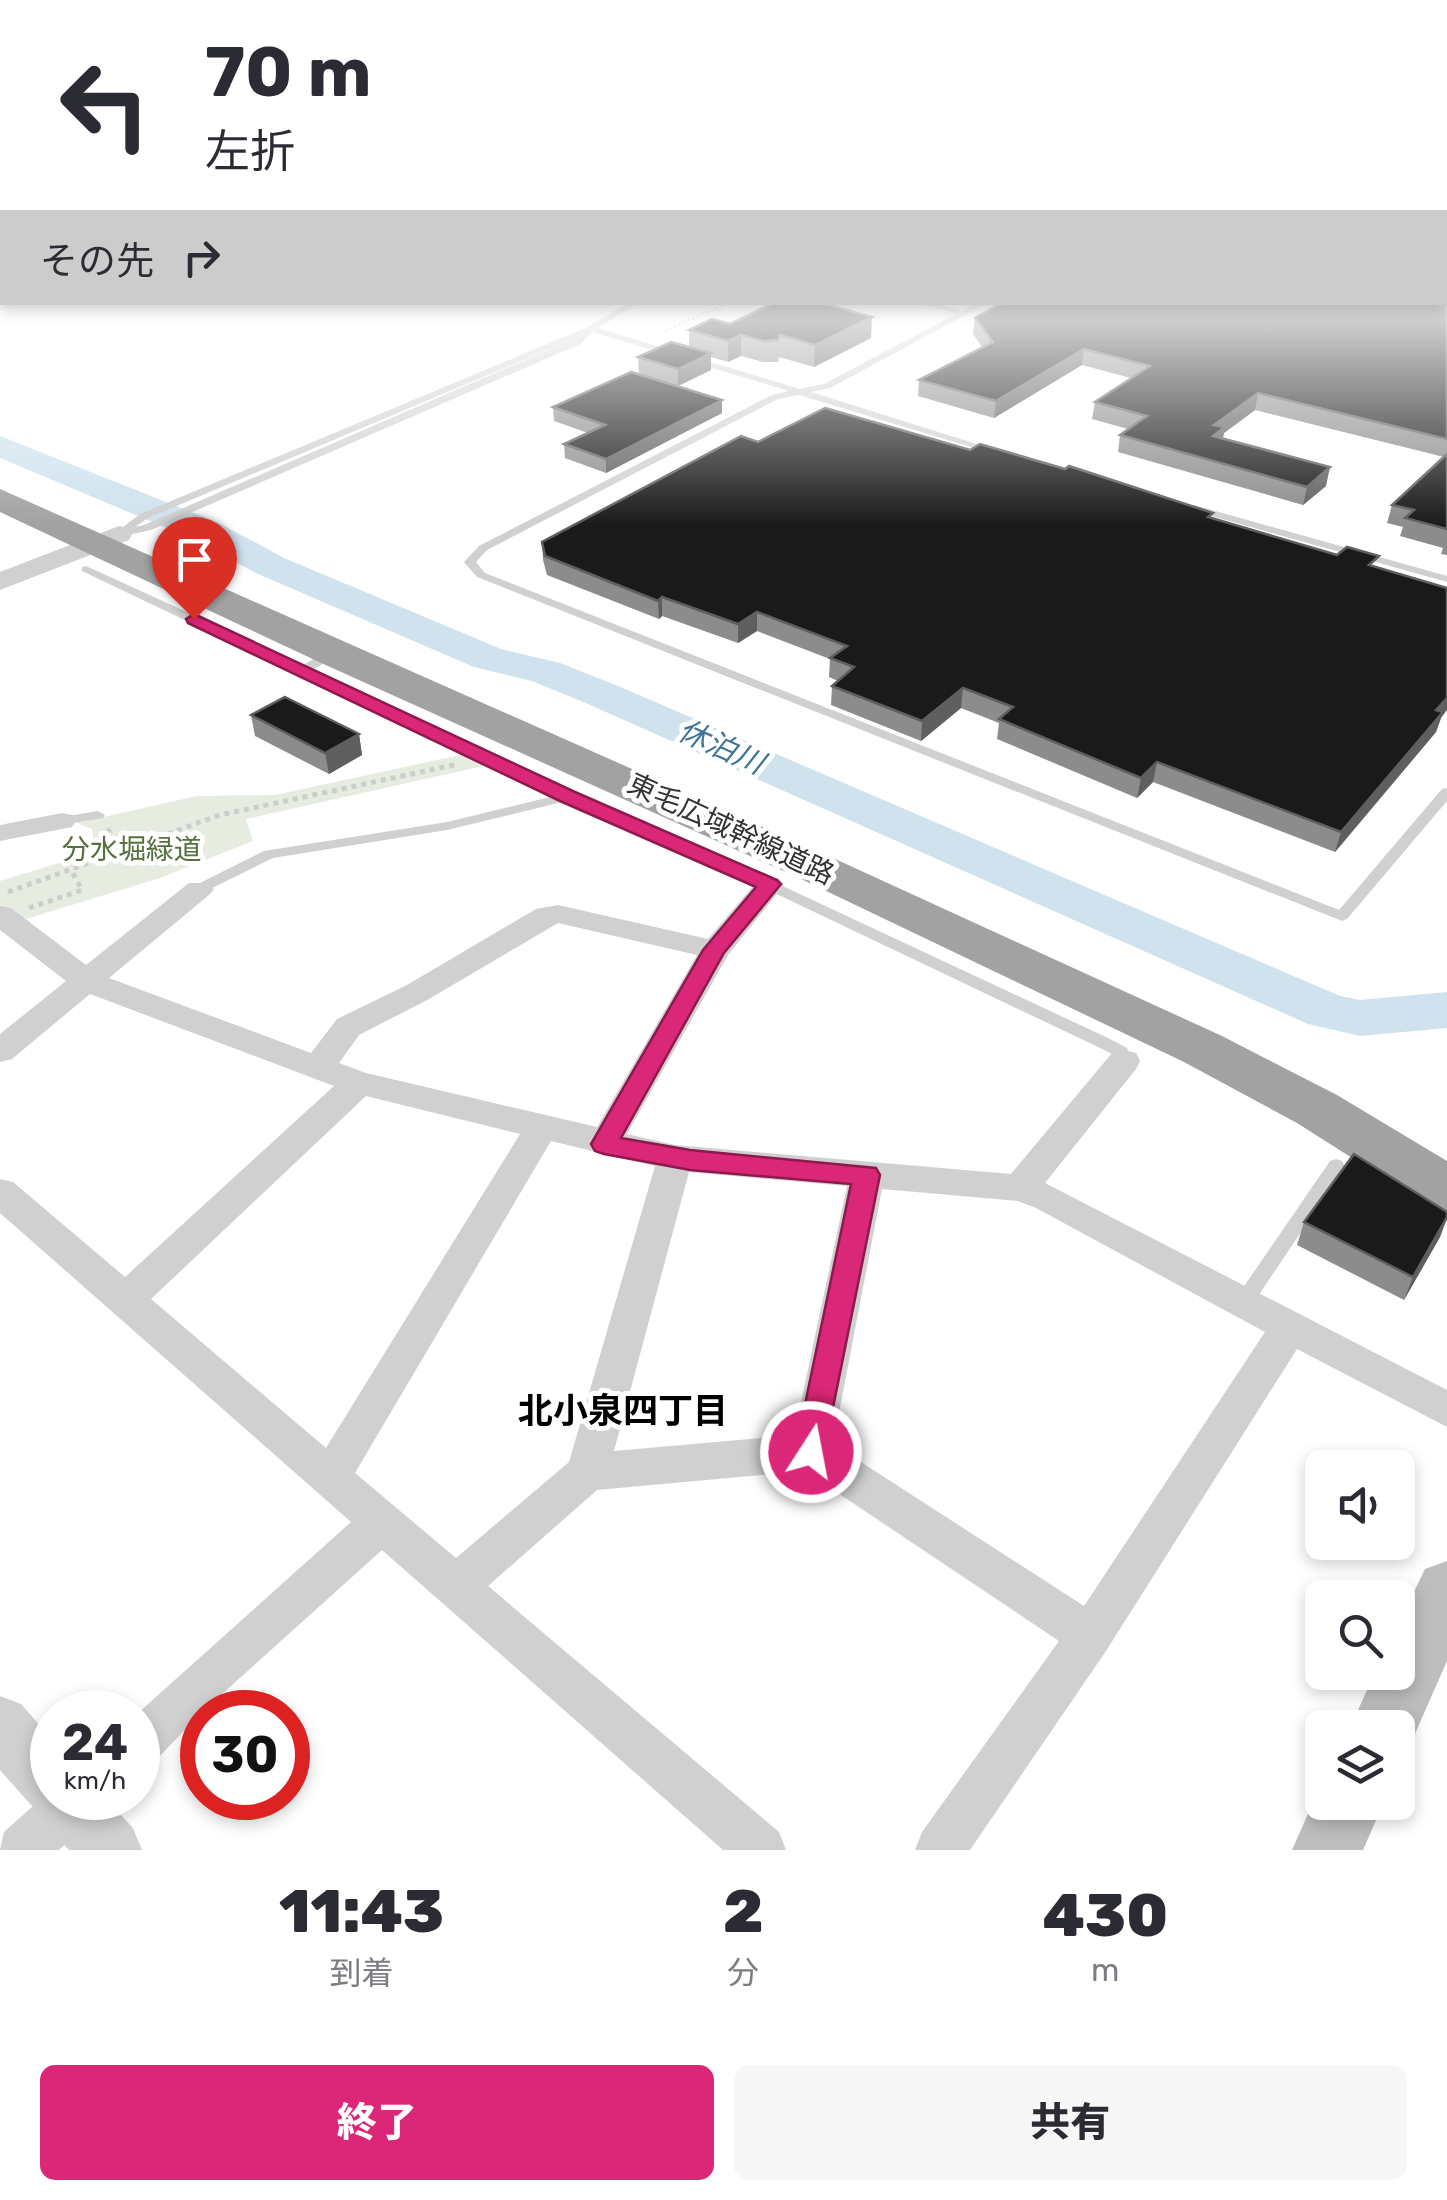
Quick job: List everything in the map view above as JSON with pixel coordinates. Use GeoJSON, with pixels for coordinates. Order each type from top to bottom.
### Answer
{"type":"FeatureCollection","features":[{"type":"Feature","properties":{"kind":"highway","name":"東毛広域幹線道路"},"geometry":{"type":"LineString","coordinates":[[0,480],[1168,1001],[1336,1086],[1447,1152]]}},
{"type":"Feature","properties":{"kind":"highway","name":"東毛広域幹線道路"},"geometry":{"type":"LineString","coordinates":[[0,498],[121,537],[318,661],[682,807],[1203,1048],[1317,1109],[1447,1189]]}},
{"type":"Feature","properties":{"kind":"main road"},"geometry":{"type":"LineString","coordinates":[[1392,1710],[1447,1590]]}},
{"type":"Feature","properties":{"kind":"main road"},"geometry":{"type":"LineString","coordinates":[[1327,1850],[1341,1820]]}},
{"type":"Feature","properties":{"kind":"street"},"geometry":{"type":"LineString","coordinates":[[0,582],[121,537]]}},
{"type":"Feature","properties":{"kind":"street"},"geometry":{"type":"LineString","coordinates":[[0,833],[62,821]]}},
{"type":"Feature","properties":{"kind":"street"},"geometry":{"type":"LineString","coordinates":[[604,1144],[715,950],[770,884]]}},
{"type":"Feature","properties":{"kind":"street"},"geometry":{"type":"LineString","coordinates":[[0,1051],[199,888]]}},
{"type":"Feature","properties":{"kind":"street"},"geometry":{"type":"LineString","coordinates":[[1,909],[87,981],[359,1084],[676,1158],[1020,1188],[1050,1198],[1447,1410]]}},
{"type":"Feature","properties":{"kind":"street"},"geometry":{"type":"LineString","coordinates":[[319,1066],[348,1027],[418,992],[547,916],[558,914],[715,950]]}},
{"type":"Feature","properties":{"kind":"street"},"geometry":{"type":"LineString","coordinates":[[1020,1188],[1124,1061]]}},
{"type":"Feature","properties":{"kind":"street"},"geometry":{"type":"LineString","coordinates":[[125,1300],[359,1084]]}},
{"type":"Feature","properties":{"kind":"street"},"geometry":{"type":"LineString","coordinates":[[330,1478],[541,1129]]}},
{"type":"Feature","properties":{"kind":"street"},"geometry":{"type":"LineString","coordinates":[[456,1586],[587,1472],[676,1158]]}},
{"type":"Feature","properties":{"kind":"street"},"geometry":{"type":"LineString","coordinates":[[811,1452],[867,1175]]}},
{"type":"Feature","properties":{"kind":"street"},"geometry":{"type":"LineString","coordinates":[[0,1192],[761,1850]]}},
{"type":"Feature","properties":{"kind":"street"},"geometry":{"type":"LineString","coordinates":[[940,1850],[1090,1636],[1290,1328]]}},
{"type":"Feature","properties":{"kind":"street"},"geometry":{"type":"LineString","coordinates":[[587,1472],[811,1452],[1090,1636]]}},
{"type":"Feature","properties":{"kind":"street"},"geometry":{"type":"LineString","coordinates":[[160,1724],[382,1522]]}},
{"type":"Feature","properties":{"kind":"street"},"geometry":{"type":"LineString","coordinates":[[0,1725],[30,1757]]}},
{"type":"Feature","properties":{"kind":"street"},"geometry":{"type":"LineString","coordinates":[[22,1850],[46,1820]]}},
{"type":"Feature","properties":{"kind":"street"},"geometry":{"type":"LineString","coordinates":[[86,1820],[111,1850]]}},
{"type":"Feature","properties":{"kind":"lane"},"geometry":{"type":"LineString","coordinates":[[121,537],[189,497],[536,352]]}},
{"type":"Feature","properties":{"kind":"lane"},"geometry":{"type":"LineString","coordinates":[[121,537],[553,352]]}},
{"type":"Feature","properties":{"kind":"lane"},"geometry":{"type":"LineString","coordinates":[[670,352],[803,392],[840,408],[1011,456]]}},
{"type":"Feature","properties":{"kind":"lane"},"geometry":{"type":"LineString","coordinates":[[892,352],[840,380],[775,398],[484,548],[470,562],[481,576],[499,584],[1342,916],[1447,792]]}},
{"type":"Feature","properties":{"kind":"lane"},"geometry":{"type":"LineString","coordinates":[[1182,504],[1447,580]]}},
{"type":"Feature","properties":{"kind":"lane"},"geometry":{"type":"LineString","coordinates":[[318,661],[567,796],[770,884],[1102,1042],[1120,1052],[1124,1061]]}},
{"type":"Feature","properties":{"kind":"lane"},"geometry":{"type":"LineString","coordinates":[[199,888],[269,854],[448,826],[567,796]]}},
{"type":"Feature","properties":{"kind":"lane"},"geometry":{"type":"LineString","coordinates":[[62,821],[98,814]]}},
{"type":"Feature","properties":{"kind":"lane"},"geometry":{"type":"LineString","coordinates":[[1243,1302],[1336,1166]]}},
{"type":"Feature","properties":{"kind":"path"},"geometry":{"type":"LineString","coordinates":[[1,909],[70,869],[220,815],[461,763]]}},
{"type":"Feature","properties":{"kind":"path"},"geometry":{"type":"LineString","coordinates":[[1,909],[82,890],[70,869]]}},
{"type":"Feature","properties":{"kind":"green space","name":"分水堀緑道"},"geometry":{"type":"Polygon","coordinates":[[[465,754],[488,765],[246,819],[253,841],[160,878],[26,919],[0,905],[0,881],[95,852],[92,829],[77,823],[197,796],[275,795],[465,754]]]}},
{"type":"Feature","properties":{"kind":"building"},"geometry":{"type":"Polygon","coordinates":[[[648,352],[711,353],[678,369],[638,357],[648,352]]]}},
{"type":"Feature","properties":{"kind":"building"},"geometry":{"type":"Polygon","coordinates":[[[973,352],[1078,352],[996,401],[919,380],[973,352]]]}},
{"type":"Feature","properties":{"kind":"building"},"geometry":{"type":"Polygon","coordinates":[[[1097,352],[1447,352],[1447,439],[1258,393],[1214,425],[1225,427],[1213,436],[1330,467],[1307,487],[1120,435],[1147,416],[1095,402],[1150,366],[1097,352]]]}},
{"type":"Feature","properties":{"kind":"building"},"geometry":{"type":"Polygon","coordinates":[[[631,372],[722,400],[606,459],[564,444],[605,425],[553,407],[631,372]]]}},
{"type":"Feature","properties":{"kind":"building"},"geometry":{"type":"Polygon","coordinates":[[[825,408],[970,450],[980,444],[1065,469],[1069,466],[1213,513],[1208,517],[1337,555],[1347,547],[1379,556],[1369,565],[1447,588],[1447,698],[1436,710],[1443,712],[1341,832],[1157,762],[1141,778],[999,719],[1013,707],[963,688],[922,721],[832,686],[854,667],[830,658],[847,646],[757,612],[738,624],[662,597],[658,601],[545,556],[542,542],[741,436],[758,442],[825,408]]]}},
{"type":"Feature","properties":{"kind":"building"},"geometry":{"type":"Polygon","coordinates":[[[1447,454],[1447,529],[1405,518],[1414,510],[1392,505],[1447,454]]]}},
{"type":"Feature","properties":{"kind":"building"},"geometry":{"type":"Polygon","coordinates":[[[285,697],[359,734],[325,753],[251,715],[285,697]]]}},
{"type":"Feature","properties":{"kind":"building"},"geometry":{"type":"Polygon","coordinates":[[[1354,1154],[1447,1212],[1413,1277],[1304,1222],[1354,1154]]]}},
{"type":"Feature","properties":{"kind":"waterway","name":"休泊川"},"geometry":{"type":"LineString","coordinates":[[0,446],[206,531],[271,566],[488,658],[546,672],[603,695],[1327,1011],[1360,1018],[1447,1010]]}},
{"type":"Feature","properties":{"kind":"district","name":"北小泉四丁目"},"geometry":{"type":"Point","coordinates":[623,1411]}},
{"type":"Feature","properties":{"kind":"route"},"geometry":{"type":"LineString","coordinates":[[194,619],[567,796],[770,884],[715,950],[604,1144],[690,1160],[867,1175],[811,1452]]}}]}
